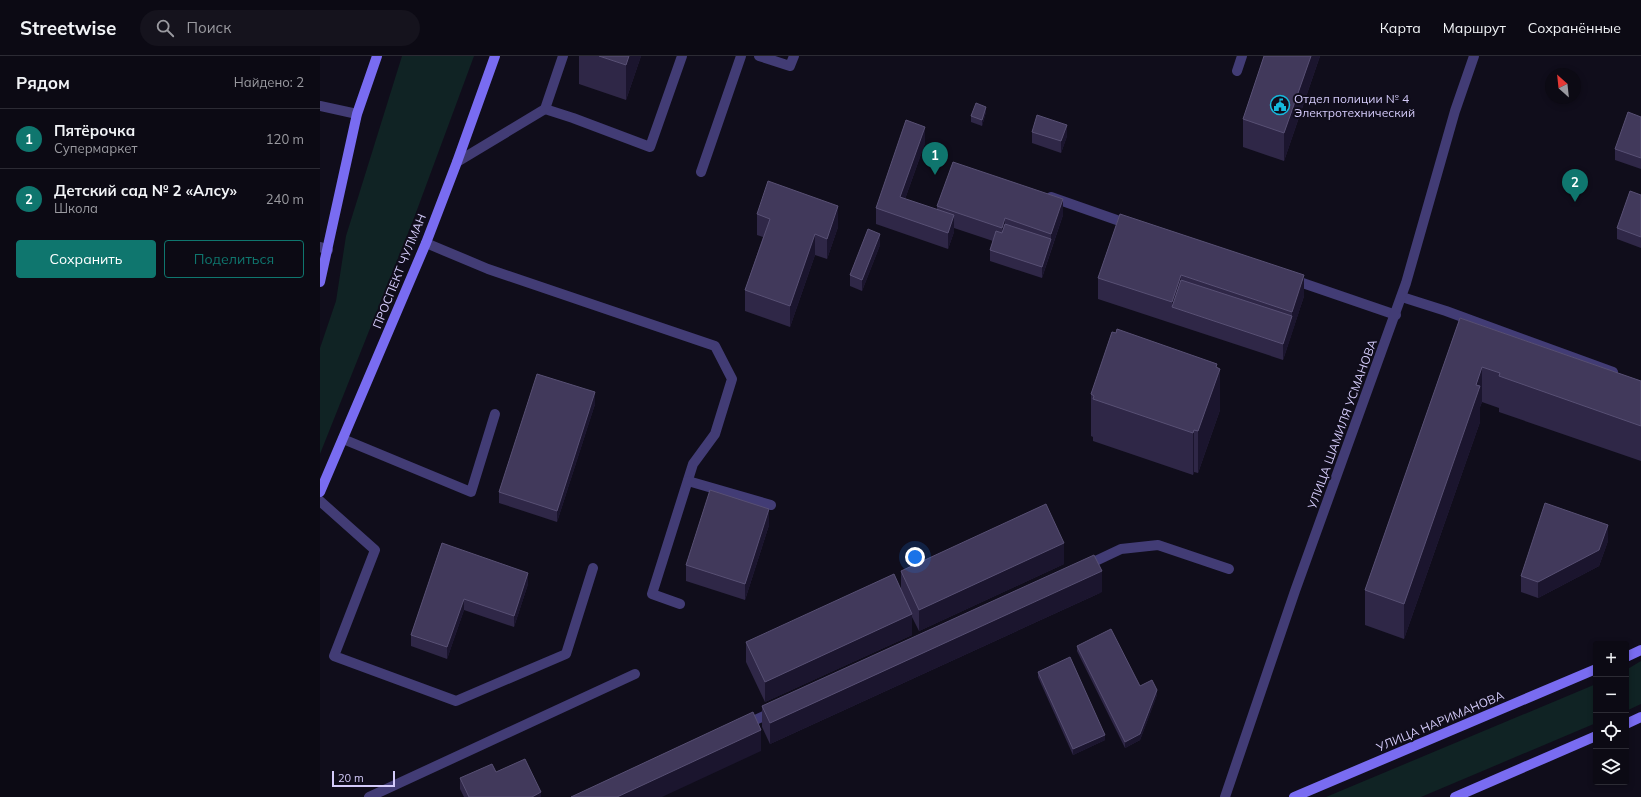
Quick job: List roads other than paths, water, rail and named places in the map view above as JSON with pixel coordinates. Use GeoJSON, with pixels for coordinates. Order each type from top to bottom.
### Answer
{"type":"FeatureCollection","features":[{"type":"Feature","properties":{"kind":"main road"},"geometry":{"type":"LineString","coordinates":[[320,282],[324,248],[357,114],[377,56]]}},
{"type":"Feature","properties":{"kind":"main road","name":"ПРОСПЕКТ ЧУЛМАН"},"geometry":{"type":"LineString","coordinates":[[320,492],[426,243],[495,56]]}},
{"type":"Feature","properties":{"kind":"main road"},"geometry":{"type":"LineString","coordinates":[[1629,656],[1641,650]]}},
{"type":"Feature","properties":{"kind":"main road","name":"УЛИЦА НАРИМАНОВА"},"geometry":{"type":"LineString","coordinates":[[1294,797],[1593,670]]}},
{"type":"Feature","properties":{"kind":"main road"},"geometry":{"type":"LineString","coordinates":[[1629,723],[1641,717]]}},
{"type":"Feature","properties":{"kind":"main road"},"geometry":{"type":"LineString","coordinates":[[1454,797],[1593,737]]}},
{"type":"Feature","properties":{"kind":"street"},"geometry":{"type":"LineString","coordinates":[[457,162],[545,109],[563,56]]}},
{"type":"Feature","properties":{"kind":"street"},"geometry":{"type":"LineString","coordinates":[[545,109],[574,118],[650,147],[682,56]]}},
{"type":"Feature","properties":{"kind":"street"},"geometry":{"type":"LineString","coordinates":[[701,172],[741,56]]}},
{"type":"Feature","properties":{"kind":"street"},"geometry":{"type":"LineString","coordinates":[[759,56],[790,66],[794,56]]}},
{"type":"Feature","properties":{"kind":"street"},"geometry":{"type":"LineString","coordinates":[[1237,71],[1242,56]]}},
{"type":"Feature","properties":{"kind":"street","name":"УЛИЦА ШАМИЛЯ УСМАНОВА"},"geometry":{"type":"LineString","coordinates":[[1225,797],[1295,591],[1396,315],[1455,111],[1474,56]]}},
{"type":"Feature","properties":{"kind":"street"},"geometry":{"type":"LineString","coordinates":[[320,106],[357,114]]}},
{"type":"Feature","properties":{"kind":"street"},"geometry":{"type":"LineString","coordinates":[[1044,195],[1141,228]]}},
{"type":"Feature","properties":{"kind":"street"},"geometry":{"type":"LineString","coordinates":[[426,243],[488,269],[715,346],[732,379],[715,434],[693,464],[652,594],[680,604]]}},
{"type":"Feature","properties":{"kind":"street"},"geometry":{"type":"LineString","coordinates":[[1284,277],[1396,315]]}},
{"type":"Feature","properties":{"kind":"street"},"geometry":{"type":"LineString","coordinates":[[1402,297],[1446,311],[1626,376]]}},
{"type":"Feature","properties":{"kind":"street"},"geometry":{"type":"LineString","coordinates":[[343,439],[471,492],[495,414]]}},
{"type":"Feature","properties":{"kind":"street"},"geometry":{"type":"LineString","coordinates":[[688,481],[771,505]]}},
{"type":"Feature","properties":{"kind":"street"},"geometry":{"type":"LineString","coordinates":[[320,501],[375,550],[334,656],[456,701],[566,654],[593,568]]}},
{"type":"Feature","properties":{"kind":"street"},"geometry":{"type":"LineString","coordinates":[[1078,570],[1121,550],[1158,545],[1229,569]]}},
{"type":"Feature","properties":{"kind":"street"},"geometry":{"type":"LineString","coordinates":[[369,797],[635,674]]}},
{"type":"Feature","properties":{"kind":"street"},"geometry":{"type":"LineString","coordinates":[[733,730],[784,707]]}},
{"type":"Feature","properties":{"kind":"place","name":"Отдел полиции № 4 Электротехнический"},"geometry":{"type":"Point","coordinates":[1280,105]}},
{"type":"Feature","properties":{"kind":"place","name":"Пятёрочка"},"geometry":{"type":"Point","coordinates":[935,175]}},
{"type":"Feature","properties":{"kind":"place","name":"Детский сад № 2 «Алсу»"},"geometry":{"type":"Point","coordinates":[1575,202]}}]}
